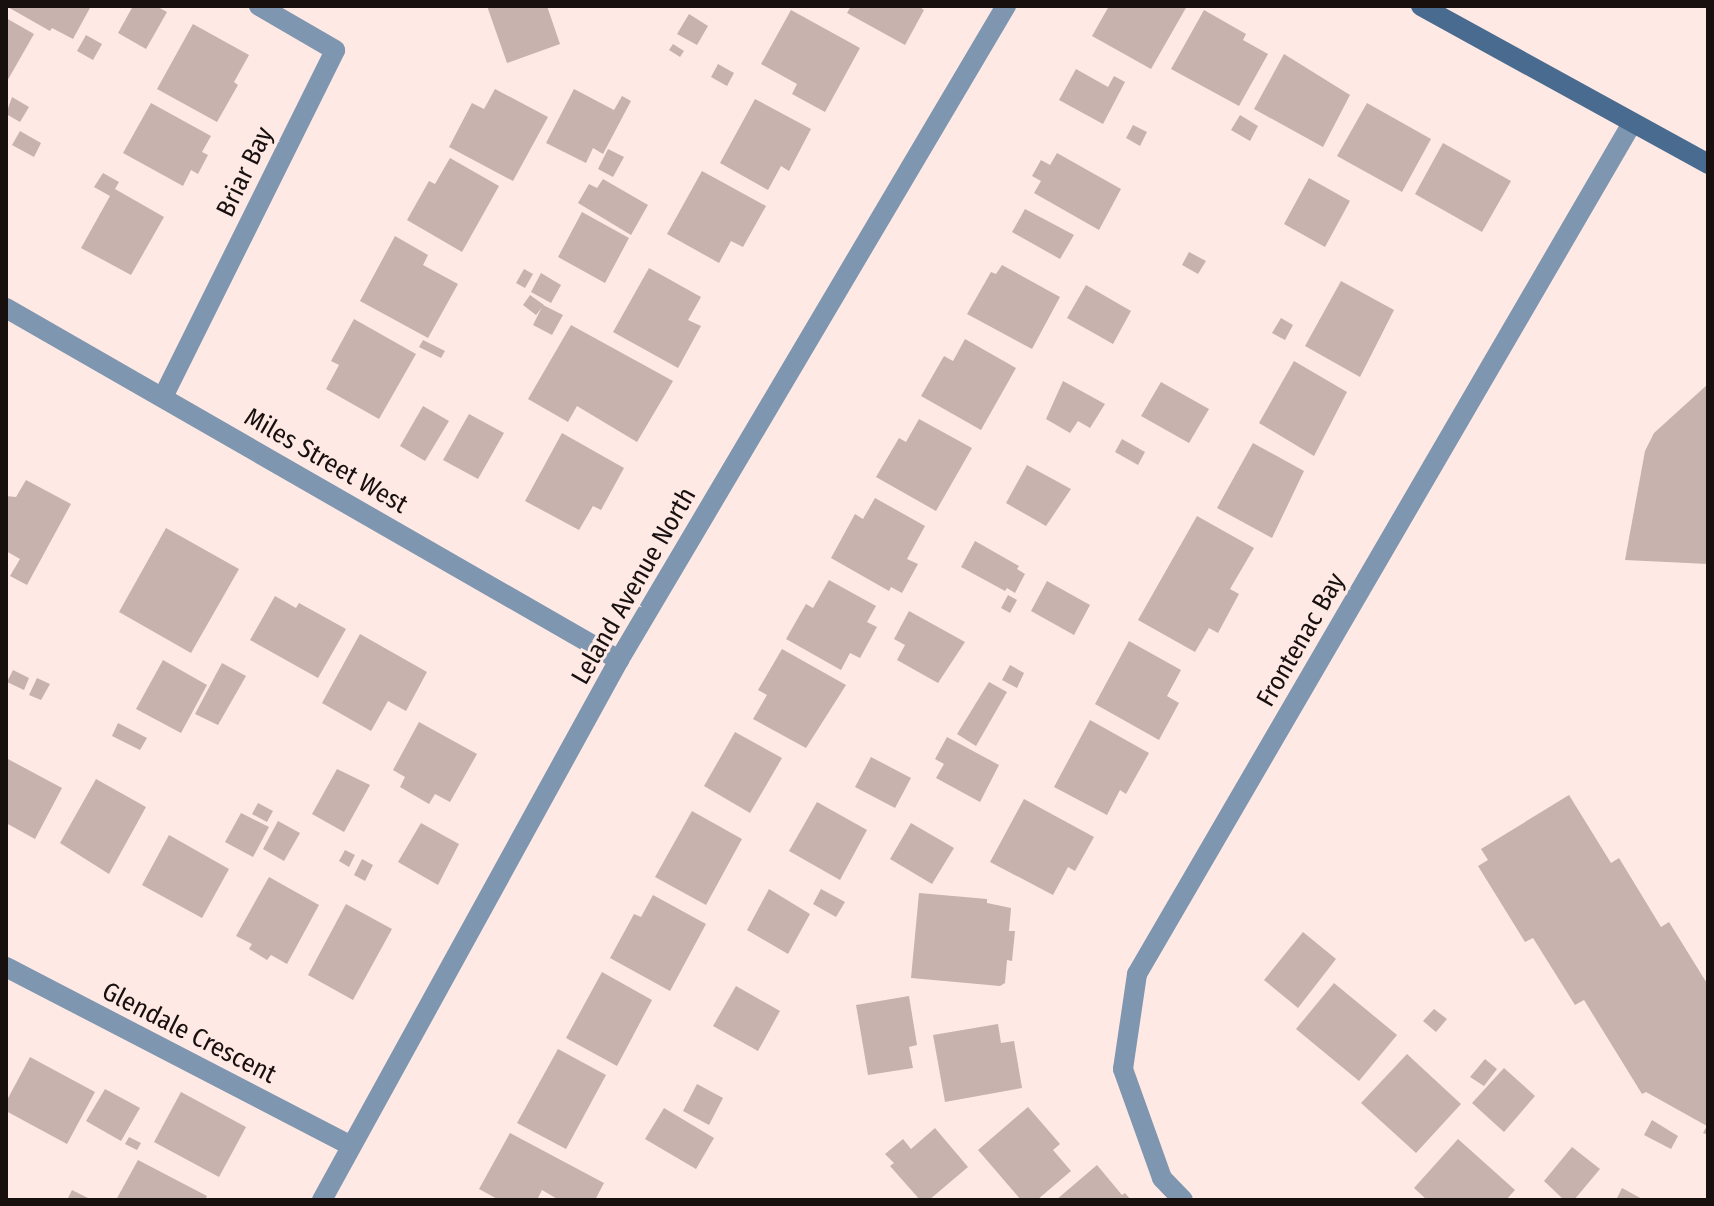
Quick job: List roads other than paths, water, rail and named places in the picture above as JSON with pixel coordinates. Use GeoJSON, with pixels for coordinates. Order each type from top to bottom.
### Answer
{"type":"FeatureCollection","features":[{"type":"Feature","properties":{"kind":"street","name":"Briar Bay"},"geometry":{"type":"LineString","coordinates":[[163,397],[335,50],[259,6]]}},
{"type":"Feature","properties":{"kind":"street","name":"Leland Avenue North"},"geometry":{"type":"LineString","coordinates":[[322,1200],[349,1145],[619,660],[1006,6]]}},
{"type":"Feature","properties":{"kind":"street"},"geometry":{"type":"LineString","coordinates":[[1421,6],[1708,164]]}},
{"type":"Feature","properties":{"kind":"street","name":"Frontenac Bay"},"geometry":{"type":"LineString","coordinates":[[1183,1200],[1162,1178],[1123,1069],[1137,974],[1632,123]]}},
{"type":"Feature","properties":{"kind":"street","name":"Miles Street West"},"geometry":{"type":"LineString","coordinates":[[6,308],[619,660]]}},
{"type":"Feature","properties":{"kind":"street","name":"Glendale Crescent"},"geometry":{"type":"LineString","coordinates":[[6,967],[349,1145]]}}]}
